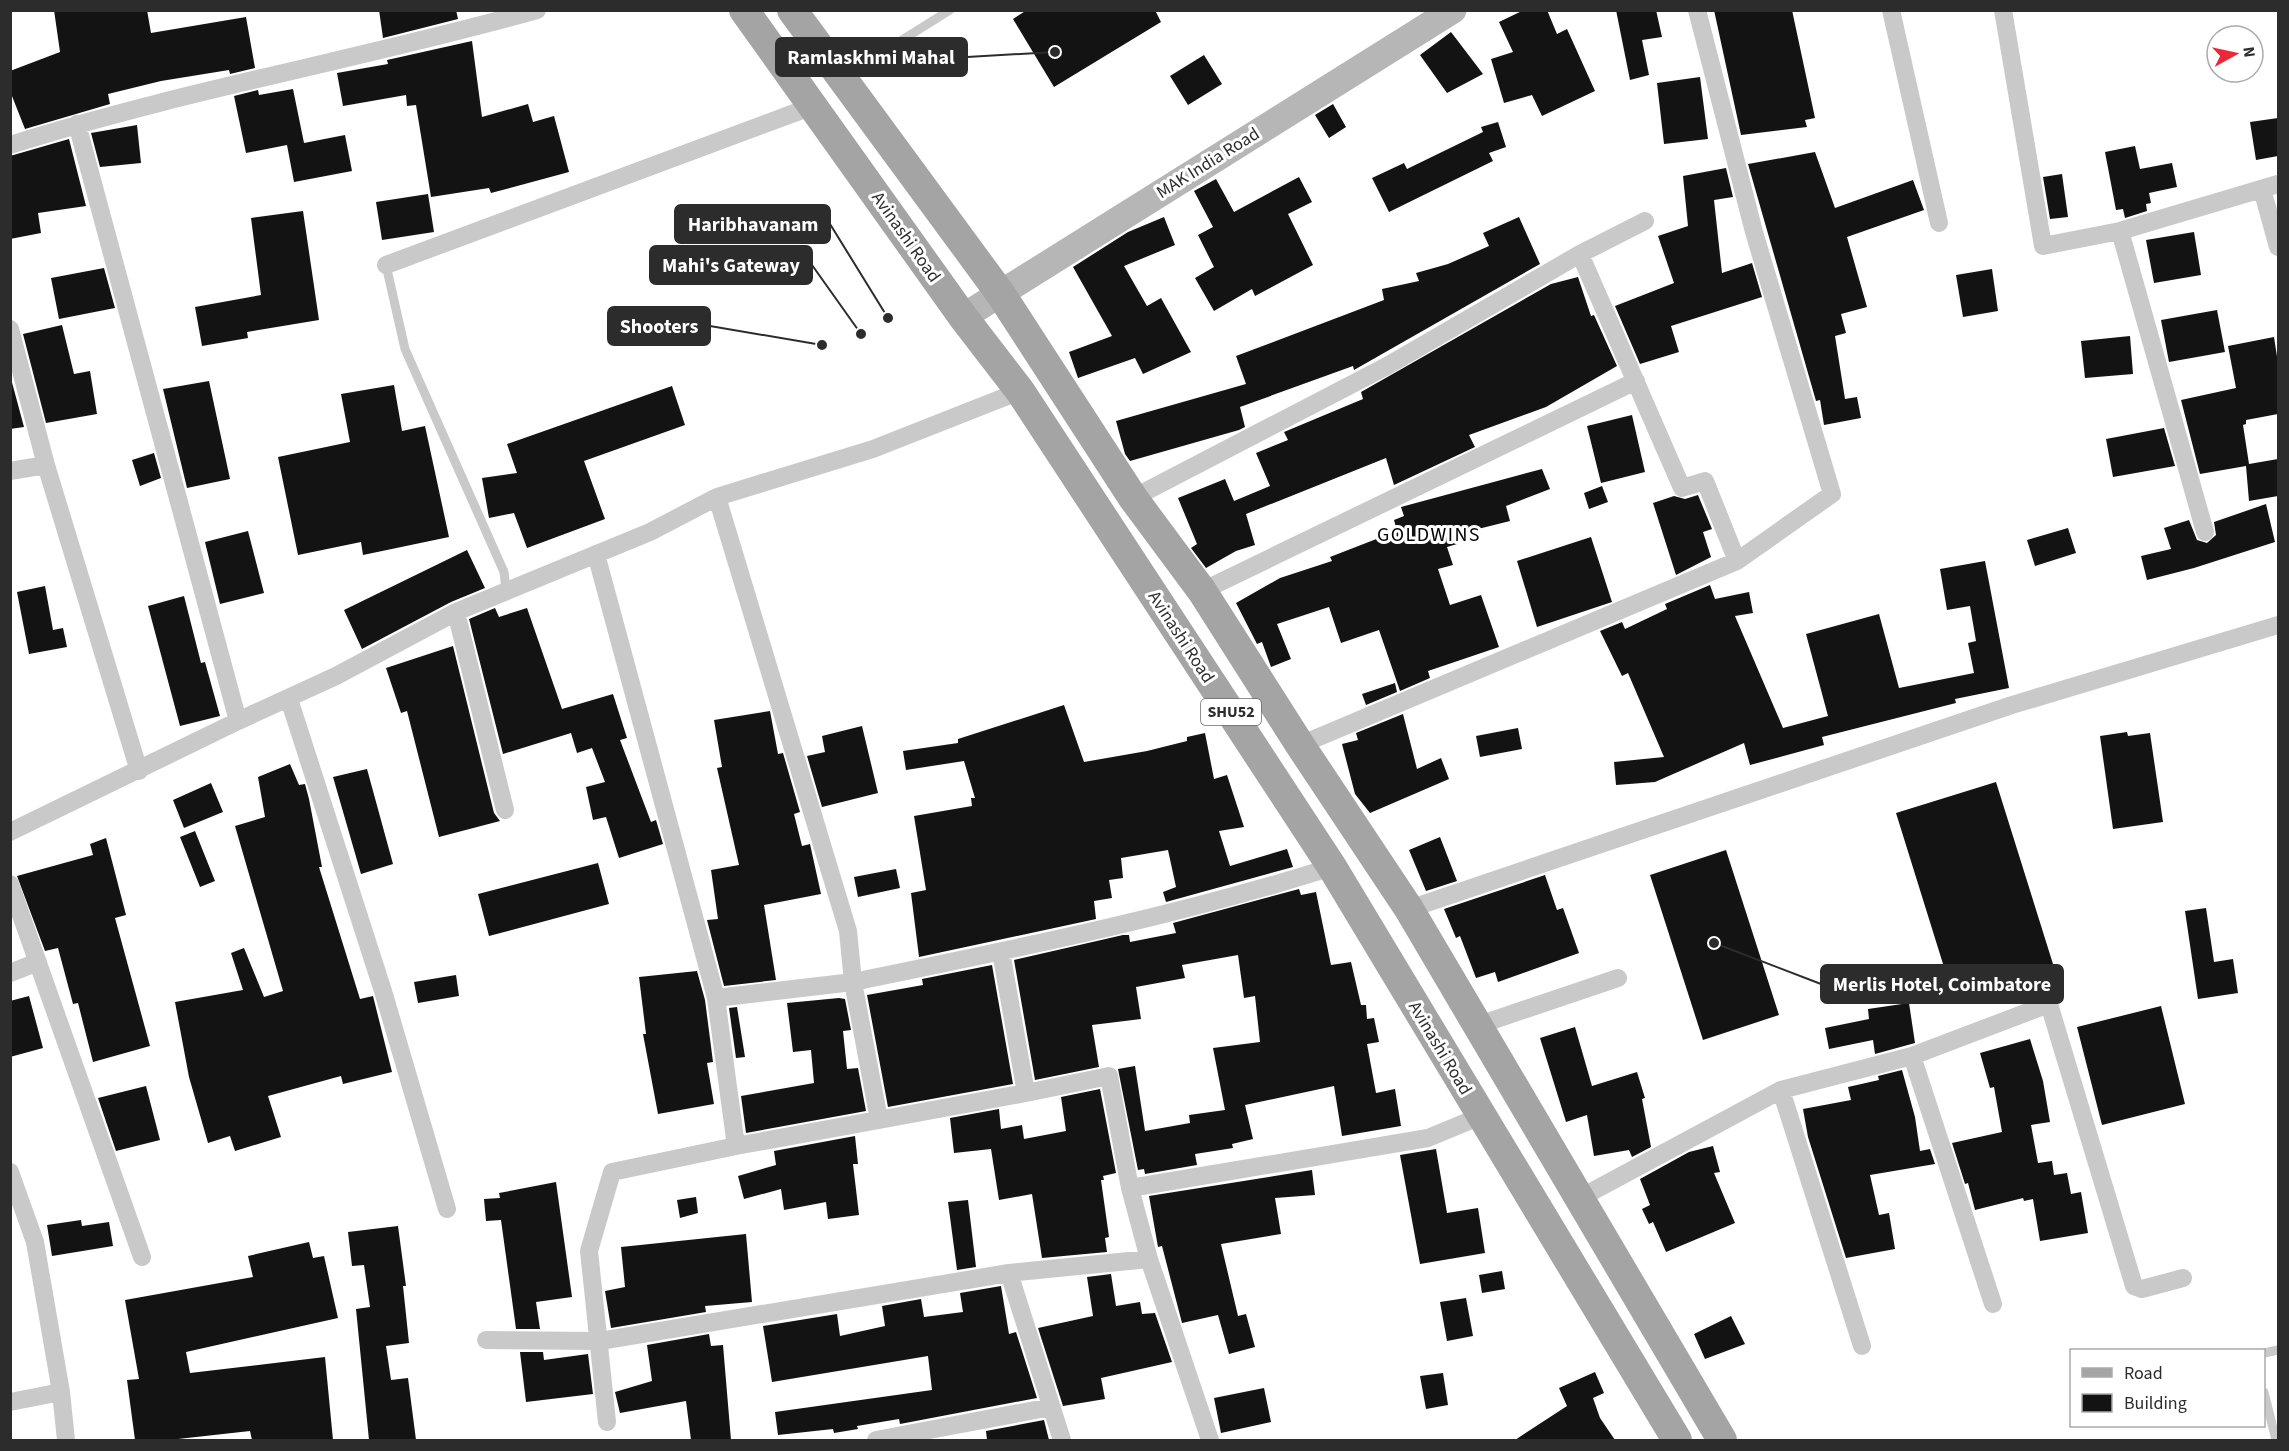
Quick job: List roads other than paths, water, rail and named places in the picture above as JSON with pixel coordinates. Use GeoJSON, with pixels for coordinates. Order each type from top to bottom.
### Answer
{"type":"FeatureCollection","features":[{"type":"Feature","properties":{"kind":"main road","name":"Avinashi Road"},"geometry":{"type":"LineString","coordinates":[[744,10],[963,316],[1020,391],[1332,867],[1677,1440]]}},
{"type":"Feature","properties":{"kind":"main road","name":"SHU52"},"geometry":{"type":"LineString","coordinates":[[792,10],[999,293],[1133,498],[1203,591],[1409,909],[1722,1440]]}},
{"type":"Feature","properties":{"kind":"street"},"geometry":{"type":"LineString","coordinates":[[10,145],[77,124],[465,31],[537,10]]}},
{"type":"Feature","properties":{"kind":"street","name":"MAK India Road"},"geometry":{"type":"LineString","coordinates":[[963,316],[1454,10]]}},
{"type":"Feature","properties":{"kind":"street"},"geometry":{"type":"LineString","coordinates":[[1300,744],[1737,561],[1832,494],[1754,232],[1697,10]]}},
{"type":"Feature","properties":{"kind":"street"},"geometry":{"type":"LineString","coordinates":[[1891,10],[1939,223]]}},
{"type":"Feature","properties":{"kind":"street"},"geometry":{"type":"LineString","coordinates":[[2003,10],[2043,246],[2120,231],[2270,187],[2278,247]]}},
{"type":"Feature","properties":{"kind":"street"},"geometry":{"type":"LineString","coordinates":[[386,265],[813,106]]}},
{"type":"Feature","properties":{"kind":"street"},"geometry":{"type":"LineString","coordinates":[[77,124],[238,721]]}},
{"type":"Feature","properties":{"kind":"street"},"geometry":{"type":"LineString","coordinates":[[1133,498],[1387,366],[1580,254],[1645,220]]}},
{"type":"Feature","properties":{"kind":"street"},"geometry":{"type":"LineString","coordinates":[[2120,231],[2205,532]]}},
{"type":"Feature","properties":{"kind":"street"},"geometry":{"type":"LineString","coordinates":[[1580,254],[1682,488],[1704,481],[1737,561]]}},
{"type":"Feature","properties":{"kind":"street"},"geometry":{"type":"LineString","coordinates":[[10,329],[46,465],[139,771]]}},
{"type":"Feature","properties":{"kind":"street"},"geometry":{"type":"LineString","coordinates":[[1203,591],[1635,381]]}},
{"type":"Feature","properties":{"kind":"street"},"geometry":{"type":"LineString","coordinates":[[10,832],[238,721],[289,699],[456,612],[650,532],[717,497],[873,448],[1020,391]]}},
{"type":"Feature","properties":{"kind":"street"},"geometry":{"type":"LineString","coordinates":[[10,471],[46,465]]}},
{"type":"Feature","properties":{"kind":"street"},"geometry":{"type":"LineString","coordinates":[[717,497],[848,931],[852,982],[879,1120]]}},
{"type":"Feature","properties":{"kind":"street"},"geometry":{"type":"LineString","coordinates":[[596,554],[716,998],[736,1146]]}},
{"type":"Feature","properties":{"kind":"street"},"geometry":{"type":"LineString","coordinates":[[456,612],[505,810]]}},
{"type":"Feature","properties":{"kind":"street"},"geometry":{"type":"LineString","coordinates":[[1409,909],[2012,705],[2278,625]]}},
{"type":"Feature","properties":{"kind":"street"},"geometry":{"type":"LineString","coordinates":[[289,699],[383,991],[447,1209]]}},
{"type":"Feature","properties":{"kind":"street"},"geometry":{"type":"LineString","coordinates":[[716,998],[852,982],[1001,952],[1239,896],[1332,867]]}},
{"type":"Feature","properties":{"kind":"street"},"geometry":{"type":"LineString","coordinates":[[10,884],[142,1257]]}},
{"type":"Feature","properties":{"kind":"street"},"geometry":{"type":"LineString","coordinates":[[1001,952],[1026,1093]]}},
{"type":"Feature","properties":{"kind":"street"},"geometry":{"type":"LineString","coordinates":[[10,973],[38,962]]}},
{"type":"Feature","properties":{"kind":"street"},"geometry":{"type":"LineString","coordinates":[[1479,1025],[1618,978]]}},
{"type":"Feature","properties":{"kind":"street"},"geometry":{"type":"LineString","coordinates":[[1580,1198],[1780,1090],[1912,1056],[2049,1004],[2134,1286],[2142,1289],[2183,1278]]}},
{"type":"Feature","properties":{"kind":"street"},"geometry":{"type":"LineString","coordinates":[[1912,1056],[1993,1304]]}},
{"type":"Feature","properties":{"kind":"street"},"geometry":{"type":"LineString","coordinates":[[607,1422],[589,1251],[612,1172],[736,1146],[1109,1076],[1130,1188],[1149,1259],[1210,1440]]}},
{"type":"Feature","properties":{"kind":"street"},"geometry":{"type":"LineString","coordinates":[[1780,1090],[1862,1346]]}},
{"type":"Feature","properties":{"kind":"street"},"geometry":{"type":"LineString","coordinates":[[1130,1188],[1428,1138],[1481,1116]]}},
{"type":"Feature","properties":{"kind":"street"},"geometry":{"type":"LineString","coordinates":[[10,1172],[35,1242],[61,1392],[66,1440]]}},
{"type":"Feature","properties":{"kind":"street"},"geometry":{"type":"LineString","coordinates":[[486,1340],[600,1341],[1009,1273],[1149,1259]]}},
{"type":"Feature","properties":{"kind":"street"},"geometry":{"type":"LineString","coordinates":[[1009,1273],[1062,1440]]}},
{"type":"Feature","properties":{"kind":"street"},"geometry":{"type":"LineString","coordinates":[[10,1402],[61,1392]]}},
{"type":"Feature","properties":{"kind":"street"},"geometry":{"type":"LineString","coordinates":[[876,1440],[915,1436],[1051,1407]]}},
{"type":"Feature","properties":{"kind":"lane"},"geometry":{"type":"LineString","coordinates":[[842,77],[950,10]]}},
{"type":"Feature","properties":{"kind":"lane"},"geometry":{"type":"LineString","coordinates":[[386,265],[405,349],[504,572],[507,590]]}},
{"type":"Feature","properties":{"kind":"lane"},"geometry":{"type":"LineString","coordinates":[[2265,1396],[2276,1440]]}},
{"type":"Feature","properties":{"kind":"place","name":"Ramlaskhmi Mahal"},"geometry":{"type":"Point","coordinates":[1055,52]}},
{"type":"Feature","properties":{"kind":"place","name":"Haribhavanam"},"geometry":{"type":"Point","coordinates":[888,318]}},
{"type":"Feature","properties":{"kind":"place","name":"Mahi's Gateway"},"geometry":{"type":"Point","coordinates":[861,334]}},
{"type":"Feature","properties":{"kind":"place","name":"Shooters"},"geometry":{"type":"Point","coordinates":[822,345]}},
{"type":"Feature","properties":{"kind":"place","name":"Merlis Hotel, Coimbatore"},"geometry":{"type":"Point","coordinates":[1714,943]}},
{"type":"Feature","properties":{"kind":"district","name":"GOLDWINS"},"geometry":{"type":"Point","coordinates":[1429,535]}}]}
